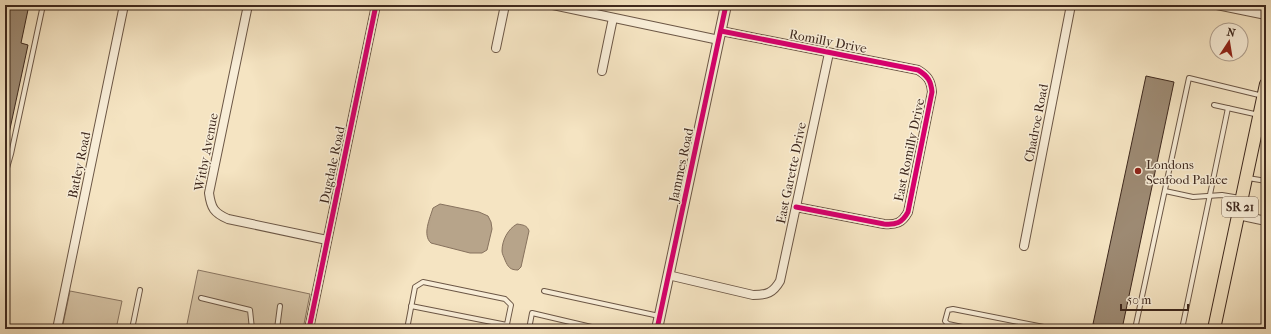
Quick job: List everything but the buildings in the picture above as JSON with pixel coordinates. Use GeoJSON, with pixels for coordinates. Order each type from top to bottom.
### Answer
{"type":"FeatureCollection","features":[{"type":"Feature","properties":{"kind":"main road","name":"SR 21"},"geometry":{"type":"LineString","coordinates":[[1214,329],[1265,90]]}},
{"type":"Feature","properties":{"kind":"street","name":"Batley Road"},"geometry":{"type":"LineString","coordinates":[[57,329],[124,5]]}},
{"type":"Feature","properties":{"kind":"street","name":"Witby Avenue"},"geometry":{"type":"LineString","coordinates":[[248,5],[209,194],[210,203],[214,211],[228,219],[327,240]]}},
{"type":"Feature","properties":{"kind":"street","name":"Dugdale Road"},"geometry":{"type":"LineString","coordinates":[[309,329],[376,5]]}},
{"type":"Feature","properties":{"kind":"street"},"geometry":{"type":"LineString","coordinates":[[496,48],[505,5]]}},
{"type":"Feature","properties":{"kind":"street","name":"Romilly Drive"},"geometry":{"type":"LineString","coordinates":[[553,5],[613,18],[829,53],[918,70],[929,78]]}},
{"type":"Feature","properties":{"kind":"street","name":"Jammes Road"},"geometry":{"type":"LineString","coordinates":[[657,329],[726,5]]}},
{"type":"Feature","properties":{"kind":"street","name":"Chadroe Road"},"geometry":{"type":"LineString","coordinates":[[1024,246],[1071,5]]}},
{"type":"Feature","properties":{"kind":"street"},"geometry":{"type":"LineString","coordinates":[[1217,5],[1266,15]]}},
{"type":"Feature","properties":{"kind":"street"},"geometry":{"type":"LineString","coordinates":[[602,71],[613,18]]}},
{"type":"Feature","properties":{"kind":"street","name":"East Garette Drive"},"geometry":{"type":"LineString","coordinates":[[668,276],[753,295],[762,295],[775,289],[780,281],[829,53]]}},
{"type":"Feature","properties":{"kind":"street","name":"East Romilly Drive"},"geometry":{"type":"LineString","coordinates":[[796,207],[891,225],[899,223],[904,219],[910,204],[932,92],[932,84],[929,78]]}},
{"type":"Feature","properties":{"kind":"street"},"geometry":{"type":"LineString","coordinates":[[1238,215],[1266,221]]}},
{"type":"Feature","properties":{"kind":"lane"},"geometry":{"type":"LineString","coordinates":[[5,175],[11,154],[43,5]]}},
{"type":"Feature","properties":{"kind":"lane"},"geometry":{"type":"LineString","coordinates":[[1135,329],[1189,78],[1265,90]]}},
{"type":"Feature","properties":{"kind":"lane"},"geometry":{"type":"LineString","coordinates":[[1214,105],[1259,115]]}},
{"type":"Feature","properties":{"kind":"lane"},"geometry":{"type":"LineString","coordinates":[[1182,329],[1228,108]]}},
{"type":"Feature","properties":{"kind":"lane"},"geometry":{"type":"LineString","coordinates":[[1246,178],[1266,181]]}},
{"type":"Feature","properties":{"kind":"lane"},"geometry":{"type":"LineString","coordinates":[[1165,191],[1193,197],[1222,195],[1242,198]]}},
{"type":"Feature","properties":{"kind":"lane"},"geometry":{"type":"LineString","coordinates":[[407,329],[411,306],[415,287],[423,282],[505,300],[511,305],[506,327],[411,306]]}},
{"type":"Feature","properties":{"kind":"lane"},"geometry":{"type":"LineString","coordinates":[[133,329],[140,290]]}},
{"type":"Feature","properties":{"kind":"lane"},"geometry":{"type":"LineString","coordinates":[[544,291],[660,316]]}},
{"type":"Feature","properties":{"kind":"lane"},"geometry":{"type":"LineString","coordinates":[[200,298],[250,310],[252,329]]}},
{"type":"Feature","properties":{"kind":"lane"},"geometry":{"type":"LineString","coordinates":[[276,329],[280,306]]}},
{"type":"Feature","properties":{"kind":"lane"},"geometry":{"type":"LineString","coordinates":[[972,329],[948,324],[945,321],[948,310],[953,309],[1054,329]]}},
{"type":"Feature","properties":{"kind":"lane"},"geometry":{"type":"LineString","coordinates":[[529,329],[532,313],[600,329]]}},
{"type":"Feature","properties":{"kind":"shaded area"},"geometry":{"type":"Polygon","coordinates":[[[440,204],[479,212],[488,216],[492,229],[487,250],[482,253],[470,253],[431,243],[427,236],[428,226],[433,208],[440,204]]]}},
{"type":"Feature","properties":{"kind":"shaded area"},"geometry":{"type":"Polygon","coordinates":[[[517,224],[526,226],[529,231],[521,267],[518,270],[511,269],[508,266],[502,251],[506,235],[517,224]]]}},
{"type":"Feature","properties":{"kind":"shaded area"},"geometry":{"type":"Polygon","coordinates":[[[198,270],[310,294],[303,329],[186,329],[198,270]]]}},
{"type":"Feature","properties":{"kind":"shaded area"},"geometry":{"type":"Polygon","coordinates":[[[70,291],[122,301],[116,329],[62,329],[70,291]]]}},
{"type":"Feature","properties":{"kind":"cycle path"},"geometry":{"type":"LineString","coordinates":[[309,329],[376,5]]}},
{"type":"Feature","properties":{"kind":"cycle path"},"geometry":{"type":"LineString","coordinates":[[657,329],[726,5]]}},
{"type":"Feature","properties":{"kind":"cycle path"},"geometry":{"type":"LineString","coordinates":[[721,31],[918,70],[924,74],[930,82],[932,92],[908,212],[901,221],[895,224],[884,224],[796,207]]}},
{"type":"Feature","properties":{"kind":"place","name":"Londons Seafood Palace"},"geometry":{"type":"Point","coordinates":[1138,171]}}]}
